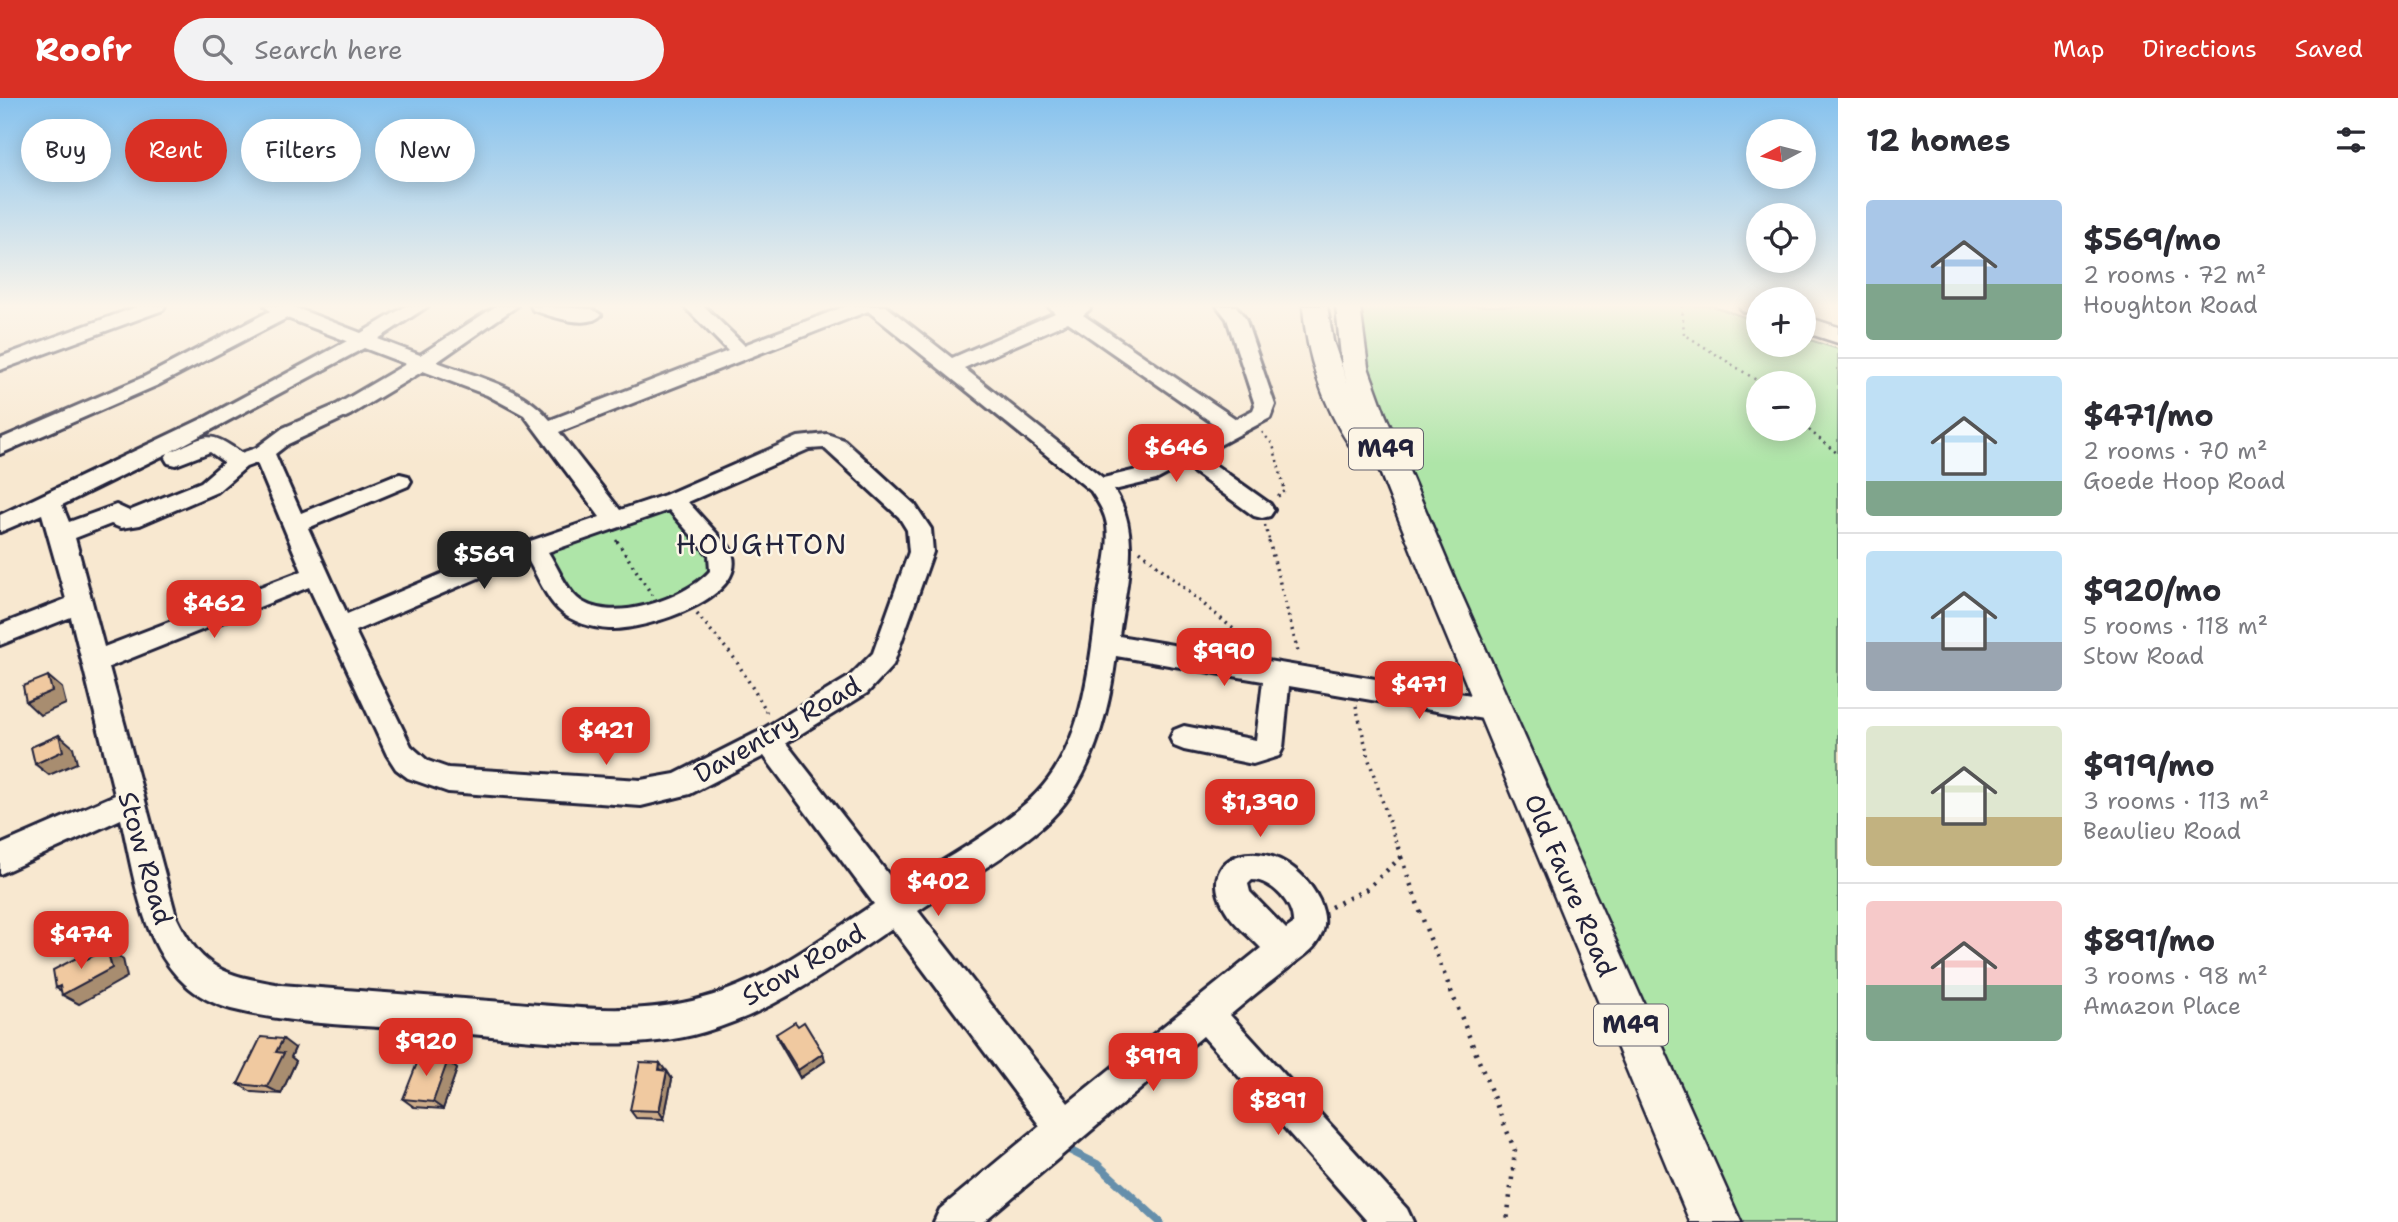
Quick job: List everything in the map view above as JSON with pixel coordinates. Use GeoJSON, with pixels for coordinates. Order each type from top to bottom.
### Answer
{"type":"FeatureCollection","features":[{"type":"Feature","properties":{"kind":"main road","name":"Old Faure Road"},"geometry":{"type":"LineString","coordinates":[[1324,358],[1347,416],[1442,587]]}},
{"type":"Feature","properties":{"kind":"main road","name":"Old Faure Road"},"geometry":{"type":"LineString","coordinates":[[1354,358],[1371,414],[1442,587],[1716,1222]]}},
{"type":"Feature","properties":{"kind":"street"},"geometry":{"type":"LineString","coordinates":[[0,447],[151,381],[195,358]]}},
{"type":"Feature","properties":{"kind":"street"},"geometry":{"type":"LineString","coordinates":[[0,524],[224,415],[329,358]]}},
{"type":"Feature","properties":{"kind":"street"},"geometry":{"type":"LineString","coordinates":[[409,358],[531,410],[612,525]]}},
{"type":"Feature","properties":{"kind":"street"},"geometry":{"type":"LineString","coordinates":[[113,501],[121,520],[132,519],[209,487],[238,462],[264,453],[270,445],[284,436],[340,412],[432,358]]}},
{"type":"Feature","properties":{"kind":"street"},"geometry":{"type":"LineString","coordinates":[[546,429],[727,358]]}},
{"type":"Feature","properties":{"kind":"street","name":"Stow Road"},"geometry":{"type":"LineString","coordinates":[[49,501],[62,534],[161,918],[177,953],[198,975],[229,992],[281,1002],[600,1026],[662,1025],[705,1015],[753,998],[793,976],[1007,836],[1052,797],[1063,782],[1085,734],[1105,644],[1119,536],[1112,506],[1099,486],[941,358]]}},
{"type":"Feature","properties":{"kind":"street"},"geometry":{"type":"LineString","coordinates":[[951,366],[966,358]]}},
{"type":"Feature","properties":{"kind":"street"},"geometry":{"type":"LineString","coordinates":[[1140,358],[1244,424]]}},
{"type":"Feature","properties":{"kind":"street"},"geometry":{"type":"LineString","coordinates":[[1099,486],[1148,475],[1263,413],[1265,405],[1249,358]]}},
{"type":"Feature","properties":{"kind":"street","name":"Daventry Road"},"geometry":{"type":"LineString","coordinates":[[264,453],[316,575],[340,627],[402,756],[417,770],[437,778],[653,792],[680,785],[768,740],[859,685],[884,658],[921,552],[919,529],[907,511],[836,445],[827,441],[806,442],[612,525],[533,548],[481,567],[340,627]]}},
{"type":"Feature","properties":{"kind":"street"},"geometry":{"type":"LineString","coordinates":[[62,534],[207,443],[217,444],[238,462]]}},
{"type":"Feature","properties":{"kind":"street"},"geometry":{"type":"LineString","coordinates":[[1186,455],[1262,510]]}},
{"type":"Feature","properties":{"kind":"street"},"geometry":{"type":"LineString","coordinates":[[295,524],[400,481]]}},
{"type":"Feature","properties":{"kind":"street"},"geometry":{"type":"LineString","coordinates":[[533,548],[567,603],[583,614],[604,618],[639,618],[709,587],[719,577],[723,565],[720,553],[673,500]]}},
{"type":"Feature","properties":{"kind":"street"},"geometry":{"type":"LineString","coordinates":[[94,662],[316,575]]}},
{"type":"Feature","properties":{"kind":"street"},"geometry":{"type":"LineString","coordinates":[[0,635],[78,604]]}},
{"type":"Feature","properties":{"kind":"street"},"geometry":{"type":"LineString","coordinates":[[1105,644],[1495,710]]}},
{"type":"Feature","properties":{"kind":"street"},"geometry":{"type":"LineString","coordinates":[[1184,738],[1253,752],[1269,748],[1277,673]]}},
{"type":"Feature","properties":{"kind":"street"},"geometry":{"type":"LineString","coordinates":[[768,740],[1065,1129]]}},
{"type":"Feature","properties":{"kind":"street"},"geometry":{"type":"LineString","coordinates":[[0,860],[129,802]]}},
{"type":"Feature","properties":{"kind":"street"},"geometry":{"type":"LineString","coordinates":[[970,1217],[1065,1129],[1304,935],[1310,923],[1306,903],[1277,873],[1269,868],[1251,865],[1237,872],[1232,886],[1237,901],[1285,950]]}},
{"type":"Feature","properties":{"kind":"street"},"geometry":{"type":"LineString","coordinates":[[1205,1013],[1394,1222]]}},
{"type":"Feature","properties":{"kind":"path"},"geometry":{"type":"LineString","coordinates":[[1722,358],[1746,373]]}},
{"type":"Feature","properties":{"kind":"path"},"geometry":{"type":"LineString","coordinates":[[1244,424],[1273,445],[1285,491],[1262,510],[1278,584],[1299,656],[1309,662]]}},
{"type":"Feature","properties":{"kind":"path"},"geometry":{"type":"LineString","coordinates":[[1816,436],[1838,454]]}},
{"type":"Feature","properties":{"kind":"path"},"geometry":{"type":"LineString","coordinates":[[612,525],[667,605],[697,615],[735,659],[766,710],[768,740]]}},
{"type":"Feature","properties":{"kind":"path"},"geometry":{"type":"LineString","coordinates":[[1119,536],[1256,649],[1277,673]]}},
{"type":"Feature","properties":{"kind":"path"},"geometry":{"type":"LineString","coordinates":[[1351,686],[1369,760],[1427,931],[1515,1151],[1507,1222]]}},
{"type":"Feature","properties":{"kind":"path"},"geometry":{"type":"LineString","coordinates":[[1310,916],[1367,889],[1401,857]]}},
{"type":"Feature","properties":{"kind":"green space"},"geometry":{"type":"Polygon","coordinates":[[[1368,358],[1838,358],[1838,1222],[1741,1222],[1383,412],[1368,358]]]}},
{"type":"Feature","properties":{"kind":"green space"},"geometry":{"type":"Polygon","coordinates":[[[671,512],[716,561],[702,585],[627,614],[577,603],[548,555],[552,549],[671,512]]]}},
{"type":"Feature","properties":{"kind":"building"},"geometry":{"type":"Polygon","coordinates":[[[48,676],[52,691],[26,702],[23,686],[48,676]]]}},
{"type":"Feature","properties":{"kind":"building"},"geometry":{"type":"Polygon","coordinates":[[[59,735],[63,751],[35,764],[31,747],[59,735]]]}},
{"type":"Feature","properties":{"kind":"building"},"geometry":{"type":"Polygon","coordinates":[[[107,949],[112,968],[62,995],[60,986],[56,988],[53,970],[86,953],[87,959],[107,949]]]}},
{"type":"Feature","properties":{"kind":"building"},"geometry":{"type":"Polygon","coordinates":[[[795,1022],[798,1026],[804,1022],[823,1053],[798,1070],[776,1034],[795,1022]]]}},
{"type":"Feature","properties":{"kind":"building"},"geometry":{"type":"Polygon","coordinates":[[[261,1037],[283,1039],[276,1052],[284,1053],[267,1087],[238,1084],[261,1037]]]}},
{"type":"Feature","properties":{"kind":"building"},"geometry":{"type":"Polygon","coordinates":[[[421,1053],[440,1054],[439,1060],[448,1060],[433,1102],[403,1099],[421,1053]]]}},
{"type":"Feature","properties":{"kind":"building"},"geometry":{"type":"Polygon","coordinates":[[[640,1062],[660,1063],[659,1070],[667,1071],[659,1111],[630,1110],[640,1062]]]}},
{"type":"Feature","properties":{"kind":"waterway"},"geometry":{"type":"LineString","coordinates":[[1067,1149],[1097,1164],[1160,1222]]}},
{"type":"Feature","properties":{"kind":"district","name":"HOUGHTON"},"geometry":{"type":"Point","coordinates":[762,544]}}]}
